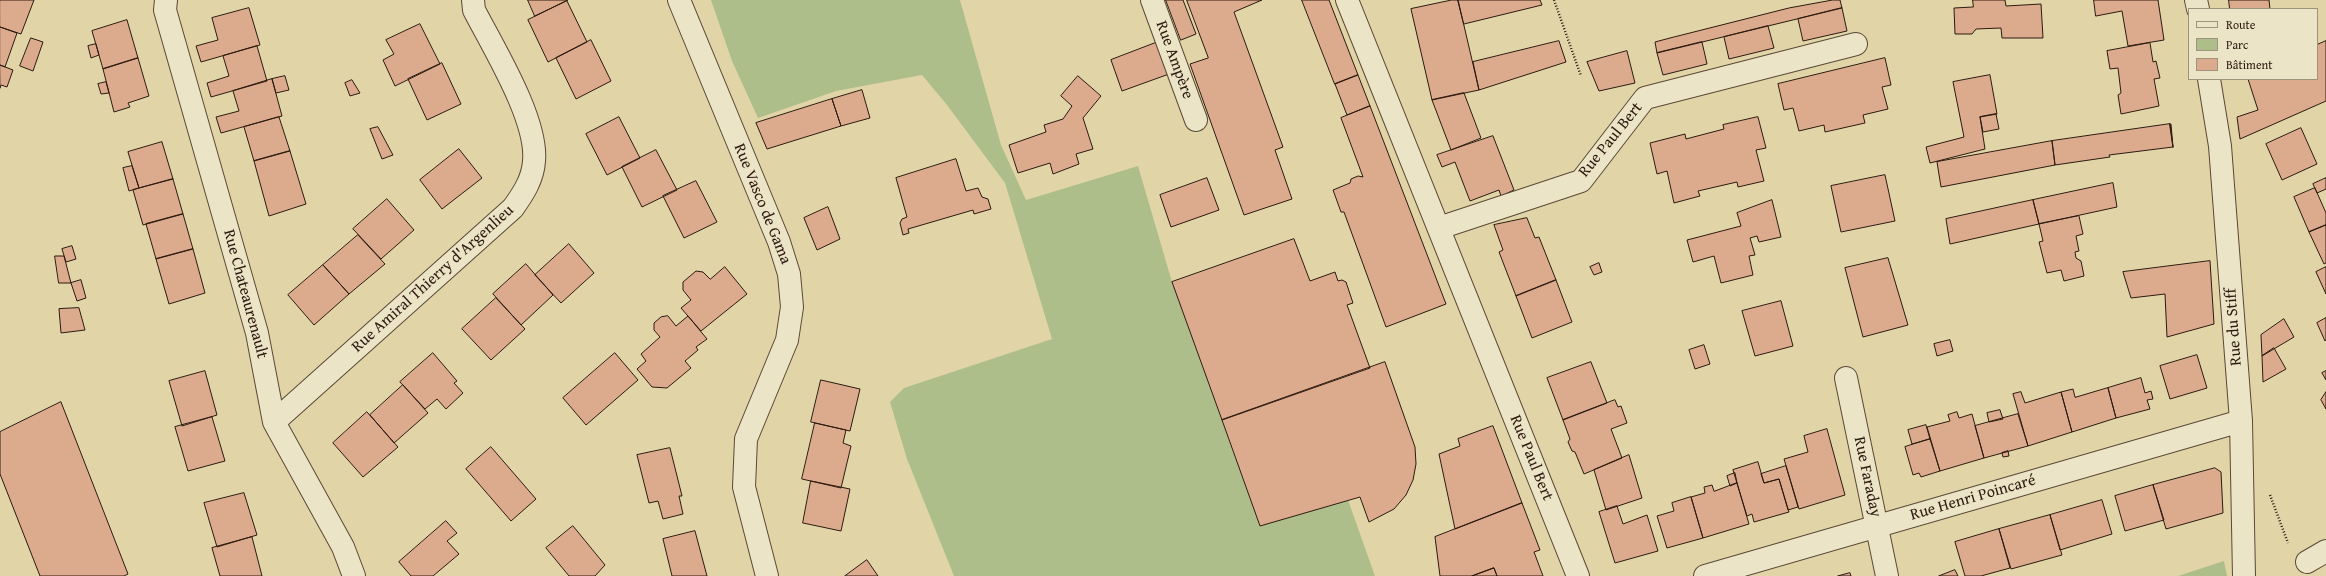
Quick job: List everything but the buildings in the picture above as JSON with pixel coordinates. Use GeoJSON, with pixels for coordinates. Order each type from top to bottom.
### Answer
{"type":"FeatureCollection","features":[{"type":"Feature","properties":{"kind":"street","name":"Rue Chateaurenault"},"geometry":{"type":"LineString","coordinates":[[166,0],[165,10],[257,333],[274,422],[343,547],[354,576]]}},
{"type":"Feature","properties":{"kind":"street","name":"Rue Amiral Thierry d'Argenlieu"},"geometry":{"type":"LineString","coordinates":[[274,422],[513,208],[527,187],[534,162],[534,136],[525,112],[474,10],[473,0]]}},
{"type":"Feature","properties":{"kind":"street","name":"Rue Vasco de Gama"},"geometry":{"type":"LineString","coordinates":[[679,0],[779,242],[790,274],[792,307],[787,340],[746,439],[744,487],[767,576]]}},
{"type":"Feature","properties":{"kind":"street","name":"Rue Ampère"},"geometry":{"type":"LineString","coordinates":[[1152,0],[1196,120]]}},
{"type":"Feature","properties":{"kind":"street","name":"Rue Paul Bert"},"geometry":{"type":"LineString","coordinates":[[1347,0],[1578,576]]}},
{"type":"Feature","properties":{"kind":"street","name":"Rue Paul Bert"},"geometry":{"type":"LineString","coordinates":[[1439,228],[1581,181],[1645,98],[1856,44]]}},
{"type":"Feature","properties":{"kind":"street","name":"Rue du Stiff"},"geometry":{"type":"LineString","coordinates":[[2209,80],[2220,146],[2241,421],[2244,576]]}},
{"type":"Feature","properties":{"kind":"street","name":"Rue Faraday"},"geometry":{"type":"LineString","coordinates":[[1846,378],[1878,524],[1887,576]]}},
{"type":"Feature","properties":{"kind":"street","name":"Rue Henri Poincaré"},"geometry":{"type":"LineString","coordinates":[[1705,576],[1878,524],[2241,421]]}},
{"type":"Feature","properties":{"kind":"street"},"geometry":{"type":"LineString","coordinates":[[2299,556],[2326,551]]}},
{"type":"Feature","properties":{"kind":"path"},"geometry":{"type":"LineString","coordinates":[[1554,0],[1581,76]]}},
{"type":"Feature","properties":{"kind":"path"},"geometry":{"type":"LineString","coordinates":[[2242,479],[2255,479],[2272,497],[2299,556]]}},
{"type":"Feature","properties":{"kind":"green space"},"geometry":{"type":"Polygon","coordinates":[[[711,0],[960,0],[1001,145],[1026,200],[1138,166],[1172,282],[1260,526],[1348,500],[1375,576],[954,576],[907,459],[890,402],[904,388],[1052,339],[1005,183],[947,105],[922,75],[836,91],[758,118],[732,61],[711,0]]]}},
{"type":"Feature","properties":{"kind":"green space"},"geometry":{"type":"Polygon","coordinates":[[[2224,561],[2227,576],[2178,576],[2224,561]]]}}]}
